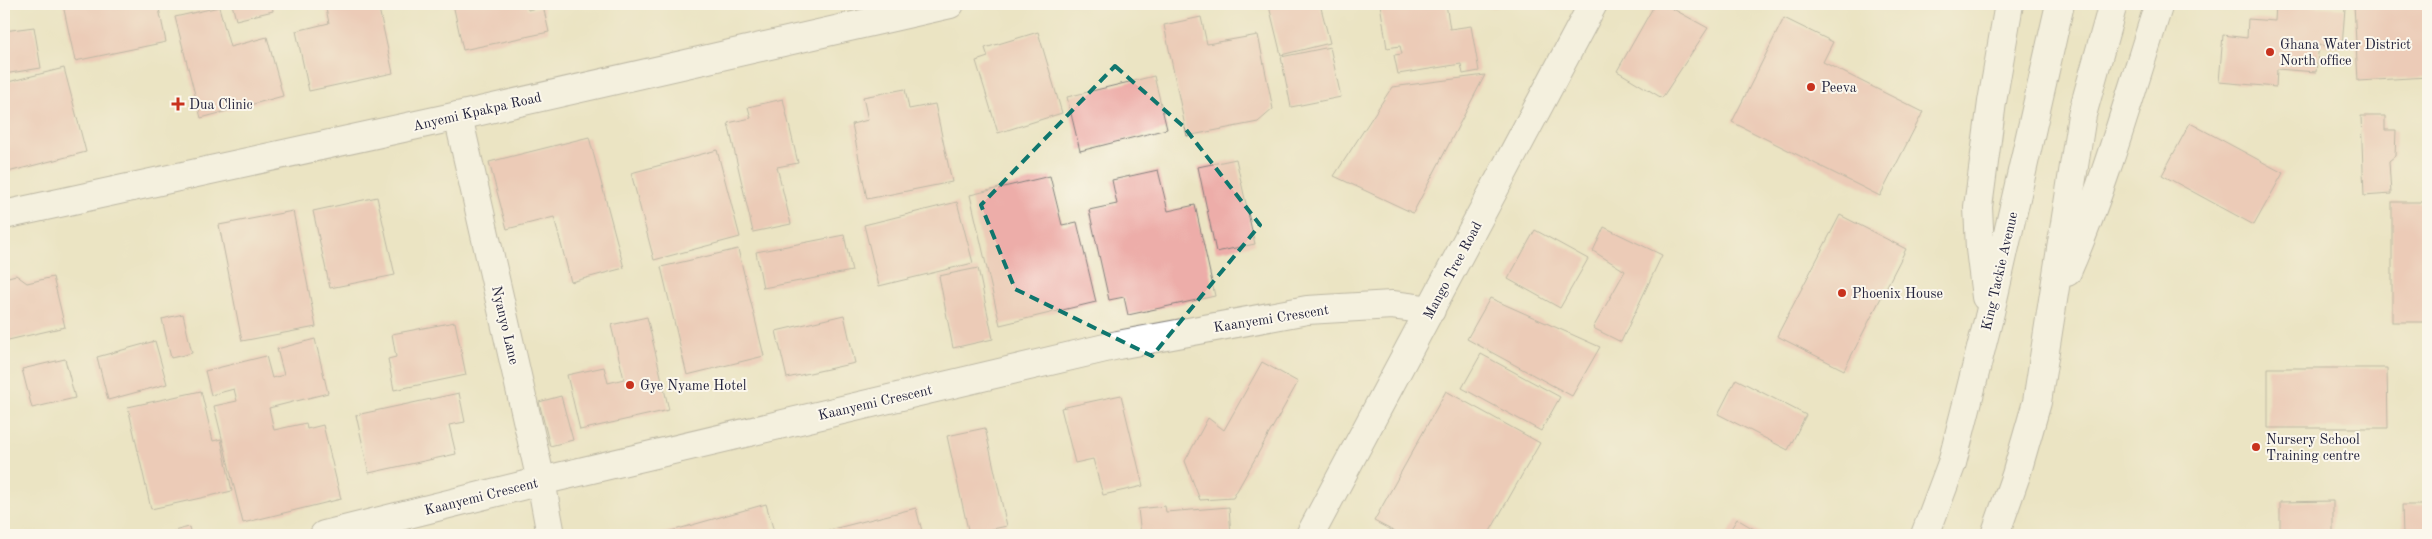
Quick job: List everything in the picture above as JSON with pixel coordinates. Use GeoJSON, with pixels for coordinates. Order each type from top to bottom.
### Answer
{"type":"FeatureCollection","features":[{"type":"Feature","properties":{"kind":"street","name":"Anyemi Kpakpa Road"},"geometry":{"type":"LineString","coordinates":[[4,215],[458,116],[950,4]]}},
{"type":"Feature","properties":{"kind":"street","name":"Mango Tree Road"},"geometry":{"type":"LineString","coordinates":[[1310,535],[1593,4]]}},
{"type":"Feature","properties":{"kind":"street"},"geometry":{"type":"LineString","coordinates":[[1989,318],[1980,248],[1978,207],[1992,102],[2009,4]]}},
{"type":"Feature","properties":{"kind":"street","name":"King Tackie Avenue"},"geometry":{"type":"LineString","coordinates":[[1925,535],[1952,463],[1989,318],[2060,4]]}},
{"type":"Feature","properties":{"kind":"street"},"geometry":{"type":"LineString","coordinates":[[1995,535],[2016,475],[2037,402],[2082,115],[2113,4]]}},
{"type":"Feature","properties":{"kind":"street"},"geometry":{"type":"LineString","coordinates":[[2050,310],[2087,226],[2159,4]]}},
{"type":"Feature","properties":{"kind":"street","name":"Nyanyo Lane"},"geometry":{"type":"LineString","coordinates":[[458,116],[541,481],[551,535]]}},
{"type":"Feature","properties":{"kind":"street","name":"Kaanyemi Crescent"},"geometry":{"type":"LineString","coordinates":[[324,535],[541,481],[1118,345],[1307,310],[1392,305],[1431,310]]}},
{"type":"Feature","properties":{"kind":"highlighted area"},"geometry":{"type":"Polygon","coordinates":[[[1115,66],[1184,127],[1260,225],[1152,356],[1015,289],[981,205],[1115,66]]]}},
{"type":"Feature","properties":{"kind":"building"},"geometry":{"type":"Polygon","coordinates":[[[158,4],[166,42],[75,61],[63,5],[158,4]]]}},
{"type":"Feature","properties":{"kind":"building"},"geometry":{"type":"Polygon","coordinates":[[[232,4],[272,4],[273,11],[236,20],[232,4]]]}},
{"type":"Feature","properties":{"kind":"building"},"geometry":{"type":"Polygon","coordinates":[[[325,4],[378,4],[393,73],[309,91],[296,31],[329,23],[325,4]]]}},
{"type":"Feature","properties":{"kind":"building"},"geometry":{"type":"Polygon","coordinates":[[[453,4],[527,4],[528,10],[543,6],[549,32],[463,50],[453,4]]]}},
{"type":"Feature","properties":{"kind":"building"},"geometry":{"type":"Polygon","coordinates":[[[1279,4],[1320,4],[1330,43],[1281,55],[1269,6],[1279,4]]]}},
{"type":"Feature","properties":{"kind":"building"},"geometry":{"type":"Polygon","coordinates":[[[1380,4],[1446,4],[1450,29],[1471,26],[1479,71],[1463,74],[1461,64],[1398,74],[1394,55],[1402,54],[1400,46],[1387,48],[1380,4]]]}},
{"type":"Feature","properties":{"kind":"building"},"geometry":{"type":"Polygon","coordinates":[[[1489,4],[1506,4],[1507,5],[1490,8],[1489,4]]]}},
{"type":"Feature","properties":{"kind":"building"},"geometry":{"type":"Polygon","coordinates":[[[1655,4],[1664,4],[1708,28],[1662,98],[1617,71],[1655,4]]]}},
{"type":"Feature","properties":{"kind":"building"},"geometry":{"type":"Polygon","coordinates":[[[2276,4],[2345,8],[2342,47],[2319,45],[2316,72],[2277,69],[2276,87],[2219,82],[2223,35],[2247,38],[2248,19],[2275,21],[2276,4]]]}},
{"type":"Feature","properties":{"kind":"building"},"geometry":{"type":"Polygon","coordinates":[[[2354,4],[2428,4],[2428,77],[2358,81],[2354,4]]]}},
{"type":"Feature","properties":{"kind":"building"},"geometry":{"type":"Polygon","coordinates":[[[219,7],[230,47],[267,37],[283,96],[201,118],[175,17],[219,7]]]}},
{"type":"Feature","properties":{"kind":"building"},"geometry":{"type":"Polygon","coordinates":[[[1201,17],[1207,44],[1258,35],[1273,109],[1258,122],[1187,136],[1164,25],[1201,17]]]}},
{"type":"Feature","properties":{"kind":"building","name":"Peeva"},"geometry":{"type":"Polygon","coordinates":[[[1784,18],[1833,42],[1823,62],[1923,112],[1880,196],[1732,122],[1784,18]]]}},
{"type":"Feature","properties":{"kind":"building"},"geometry":{"type":"Polygon","coordinates":[[[34,27],[41,68],[4,74],[4,31],[34,27]]]}},
{"type":"Feature","properties":{"kind":"building"},"geometry":{"type":"Polygon","coordinates":[[[1038,32],[1062,113],[998,133],[976,61],[988,57],[985,48],[1038,32]]]}},
{"type":"Feature","properties":{"kind":"building"},"geometry":{"type":"Polygon","coordinates":[[[1330,47],[1341,97],[1291,107],[1281,57],[1330,47]]]}},
{"type":"Feature","properties":{"kind":"building"},"geometry":{"type":"Polygon","coordinates":[[[64,68],[86,152],[4,173],[4,83],[64,68]]]}},
{"type":"Feature","properties":{"kind":"building"},"geometry":{"type":"Polygon","coordinates":[[[1485,75],[1413,213],[1334,176],[1392,87],[1485,75]]]}},
{"type":"Feature","properties":{"kind":"building"},"geometry":{"type":"Polygon","coordinates":[[[1154,76],[1167,129],[1080,151],[1067,97],[1154,76]]]}},
{"type":"Feature","properties":{"kind":"building"},"geometry":{"type":"Polygon","coordinates":[[[905,89],[909,109],[935,104],[952,182],[867,199],[852,124],[868,120],[863,97],[905,89]]]}},
{"type":"Feature","properties":{"kind":"building"},"geometry":{"type":"Polygon","coordinates":[[[783,99],[798,163],[777,167],[791,224],[753,232],[728,123],[751,118],[748,107],[783,99]]]}},
{"type":"Feature","properties":{"kind":"building"},"geometry":{"type":"Polygon","coordinates":[[[2361,116],[2385,116],[2385,130],[2396,130],[2395,156],[2389,161],[2391,194],[2364,196],[2361,116]]]}},
{"type":"Feature","properties":{"kind":"building"},"geometry":{"type":"Polygon","coordinates":[[[2190,123],[2283,173],[2254,225],[2162,175],[2190,123]]]}},
{"type":"Feature","properties":{"kind":"building"},"geometry":{"type":"Polygon","coordinates":[[[589,137],[624,268],[571,282],[554,217],[507,229],[489,162],[589,137]]]}},
{"type":"Feature","properties":{"kind":"building"},"geometry":{"type":"Polygon","coordinates":[[[717,150],[740,237],[654,260],[631,173],[717,150]]]}},
{"type":"Feature","properties":{"kind":"building"},"geometry":{"type":"Polygon","coordinates":[[[1236,159],[1255,244],[1216,252],[1198,167],[1236,159]]]}},
{"type":"Feature","properties":{"kind":"building"},"geometry":{"type":"Polygon","coordinates":[[[1158,170],[1168,211],[1195,205],[1215,296],[1128,315],[1124,297],[1109,300],[1089,210],[1117,204],[1112,180],[1158,170]]]}},
{"type":"Feature","properties":{"kind":"building"},"geometry":{"type":"Polygon","coordinates":[[[1050,176],[1062,225],[1077,222],[1096,302],[1000,325],[970,195],[1050,176]]]}},
{"type":"Feature","properties":{"kind":"building"},"geometry":{"type":"Polygon","coordinates":[[[377,197],[395,275],[330,288],[313,211],[377,197]]]}},
{"type":"Feature","properties":{"kind":"building"},"geometry":{"type":"Polygon","coordinates":[[[957,202],[973,263],[879,286],[864,225],[957,202]]]}},
{"type":"Feature","properties":{"kind":"building"},"geometry":{"type":"Polygon","coordinates":[[[2392,202],[2428,202],[2428,322],[2392,322],[2392,202]]]}},
{"type":"Feature","properties":{"kind":"building"},"geometry":{"type":"Polygon","coordinates":[[[293,211],[316,327],[242,341],[219,225],[293,211]]]}},
{"type":"Feature","properties":{"kind":"building","name":"Phoenix House"},"geometry":{"type":"Polygon","coordinates":[[[1840,215],[1906,249],[1844,370],[1777,336],[1840,215]]]}},
{"type":"Feature","properties":{"kind":"building"},"geometry":{"type":"Polygon","coordinates":[[[1604,227],[1662,255],[1621,342],[1593,328],[1625,271],[1593,251],[1604,227]]]}},
{"type":"Feature","properties":{"kind":"building"},"geometry":{"type":"Polygon","coordinates":[[[1535,230],[1588,259],[1560,308],[1508,279],[1535,230]]]}},
{"type":"Feature","properties":{"kind":"building"},"geometry":{"type":"Polygon","coordinates":[[[844,235],[852,271],[763,288],[756,252],[844,235]]]}},
{"type":"Feature","properties":{"kind":"building"},"geometry":{"type":"Polygon","coordinates":[[[738,249],[764,356],[687,375],[661,267],[738,249]]]}},
{"type":"Feature","properties":{"kind":"building"},"geometry":{"type":"Polygon","coordinates":[[[978,268],[993,339],[953,348],[939,276],[978,268]]]}},
{"type":"Feature","properties":{"kind":"building"},"geometry":{"type":"Polygon","coordinates":[[[16,275],[27,283],[53,277],[65,327],[4,341],[4,278],[16,275]]]}},
{"type":"Feature","properties":{"kind":"building"},"geometry":{"type":"Polygon","coordinates":[[[1490,298],[1600,347],[1572,396],[1467,339],[1490,298]]]}},
{"type":"Feature","properties":{"kind":"building"},"geometry":{"type":"Polygon","coordinates":[[[183,314],[192,353],[171,358],[162,319],[183,314]]]}},
{"type":"Feature","properties":{"kind":"building"},"geometry":{"type":"Polygon","coordinates":[[[844,315],[855,363],[787,378],[776,331],[844,315]]]}},
{"type":"Feature","properties":{"kind":"building"},"geometry":{"type":"Polygon","coordinates":[[[647,317],[669,410],[580,430],[567,375],[604,367],[608,383],[624,379],[611,325],[647,317]]]}},
{"type":"Feature","properties":{"kind":"building"},"geometry":{"type":"Polygon","coordinates":[[[455,322],[466,375],[394,390],[388,359],[396,357],[392,334],[455,322]]]}},
{"type":"Feature","properties":{"kind":"building"},"geometry":{"type":"Polygon","coordinates":[[[315,339],[328,393],[269,408],[274,430],[306,423],[307,429],[323,425],[341,499],[243,523],[214,406],[237,401],[234,389],[211,395],[205,371],[266,356],[272,378],[284,375],[277,349],[315,339]]]}},
{"type":"Feature","properties":{"kind":"building"},"geometry":{"type":"Polygon","coordinates":[[[155,341],[167,384],[108,400],[97,357],[155,341]]]}},
{"type":"Feature","properties":{"kind":"building"},"geometry":{"type":"Polygon","coordinates":[[[1481,354],[1560,397],[1541,431],[1462,388],[1481,354]]]}},
{"type":"Feature","properties":{"kind":"building"},"geometry":{"type":"Polygon","coordinates":[[[65,359],[75,398],[32,408],[22,369],[65,359]]]}},
{"type":"Feature","properties":{"kind":"building"},"geometry":{"type":"Polygon","coordinates":[[[1262,362],[1298,382],[1233,498],[1200,500],[1185,461],[1208,418],[1224,430],[1262,362]]]}},
{"type":"Feature","properties":{"kind":"building"},"geometry":{"type":"Polygon","coordinates":[[[2268,368],[2387,368],[2388,428],[2268,428],[2268,368]]]}},
{"type":"Feature","properties":{"kind":"building"},"geometry":{"type":"Polygon","coordinates":[[[1736,379],[1806,415],[1788,450],[1718,414],[1736,379]]]}},
{"type":"Feature","properties":{"kind":"building"},"geometry":{"type":"Polygon","coordinates":[[[201,391],[213,441],[221,439],[232,491],[151,509],[128,407],[201,391]]]}},
{"type":"Feature","properties":{"kind":"building"},"geometry":{"type":"Polygon","coordinates":[[[1446,391],[1540,443],[1488,535],[1401,535],[1374,521],[1446,391]]]}},
{"type":"Feature","properties":{"kind":"building"},"geometry":{"type":"Polygon","coordinates":[[[459,393],[465,422],[449,425],[456,454],[369,473],[356,415],[459,393]]]}},
{"type":"Feature","properties":{"kind":"building"},"geometry":{"type":"Polygon","coordinates":[[[1121,395],[1143,486],[1103,495],[1093,459],[1075,463],[1061,408],[1121,395]]]}},
{"type":"Feature","properties":{"kind":"building"},"geometry":{"type":"Polygon","coordinates":[[[561,396],[573,440],[550,446],[539,402],[561,396]]]}},
{"type":"Feature","properties":{"kind":"building"},"geometry":{"type":"Polygon","coordinates":[[[985,428],[1007,526],[969,534],[947,436],[985,428]]]}},
{"type":"Feature","properties":{"kind":"building"},"geometry":{"type":"Polygon","coordinates":[[[2333,501],[2333,535],[2280,535],[2280,502],[2333,501]]]}},
{"type":"Feature","properties":{"kind":"building"},"geometry":{"type":"Polygon","coordinates":[[[766,504],[775,535],[657,535],[766,504]]]}},
{"type":"Feature","properties":{"kind":"building"},"geometry":{"type":"Polygon","coordinates":[[[2402,505],[2428,505],[2428,535],[2403,535],[2402,505]]]}},
{"type":"Feature","properties":{"kind":"building"},"geometry":{"type":"Polygon","coordinates":[[[1165,506],[1166,512],[1229,507],[1231,535],[1141,535],[1138,509],[1165,506]]]}},
{"type":"Feature","properties":{"kind":"building"},"geometry":{"type":"Polygon","coordinates":[[[916,508],[923,535],[830,535],[829,530],[916,508]]]}},
{"type":"Feature","properties":{"kind":"building"},"geometry":{"type":"Polygon","coordinates":[[[1737,519],[1764,535],[1727,535],[1737,519]]]}},
{"type":"Feature","properties":{"kind":"building"},"geometry":{"type":"Polygon","coordinates":[[[189,527],[191,535],[159,535],[189,527]]]}},
{"type":"Feature","properties":{"kind":"place","name":"Ghana Water District North office"},"geometry":{"type":"Point","coordinates":[2270,52]}},
{"type":"Feature","properties":{"kind":"place","name":"Peeva"},"geometry":{"type":"Point","coordinates":[1811,87]}},
{"type":"Feature","properties":{"kind":"place","name":"Dua Clinic"},"geometry":{"type":"Point","coordinates":[178,104]}},
{"type":"Feature","properties":{"kind":"place","name":"Phoenix House"},"geometry":{"type":"Point","coordinates":[1842,293]}},
{"type":"Feature","properties":{"kind":"place","name":"Gye Nyame Hotel"},"geometry":{"type":"Point","coordinates":[630,385]}},
{"type":"Feature","properties":{"kind":"place","name":"Nursery School Training centre"},"geometry":{"type":"Point","coordinates":[2256,447]}}]}
